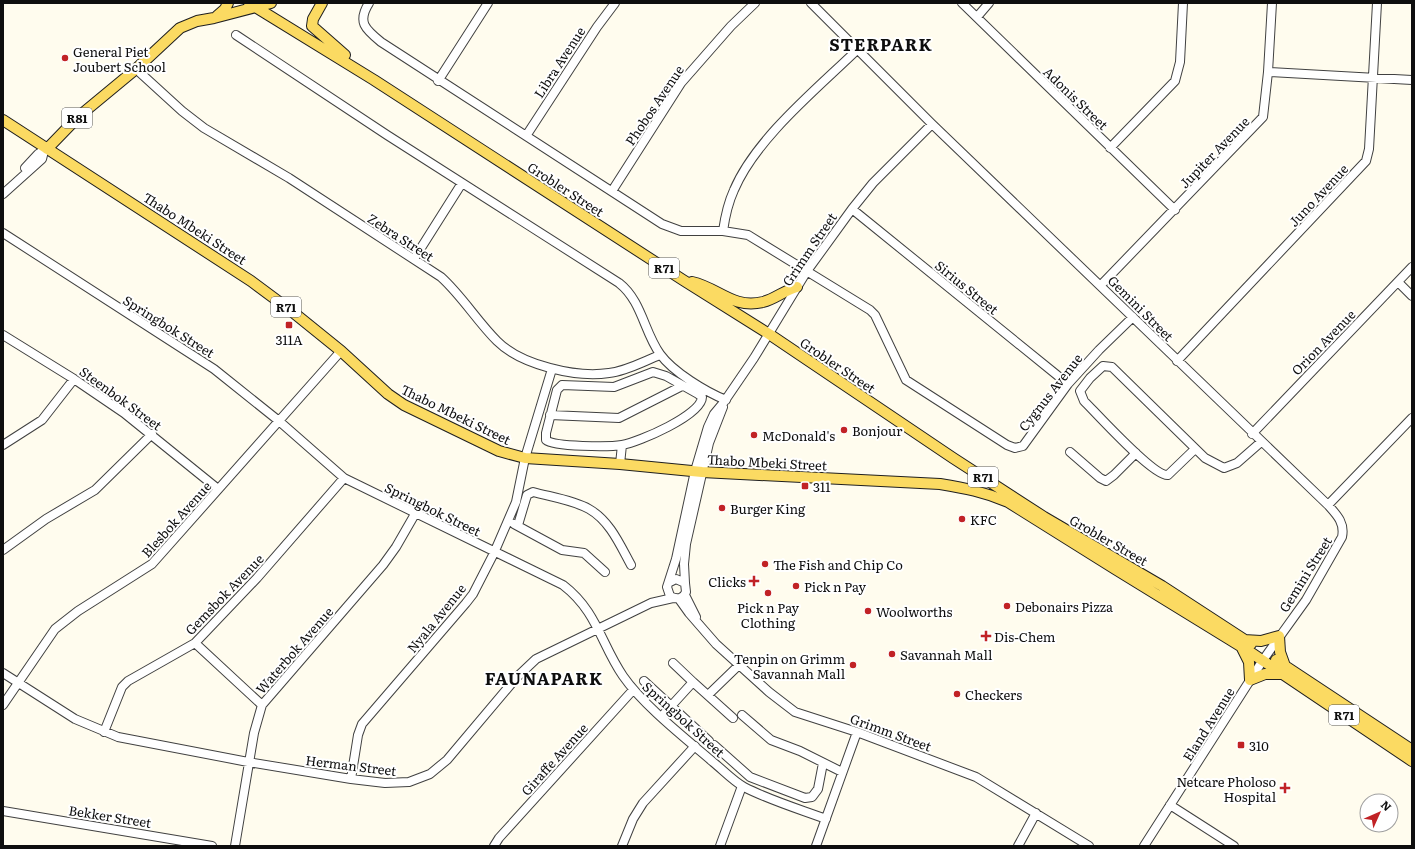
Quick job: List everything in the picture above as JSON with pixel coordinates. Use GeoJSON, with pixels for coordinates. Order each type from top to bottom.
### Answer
{"type":"FeatureCollection","features":[{"type":"Feature","properties":{"kind":"main road"},"geometry":{"type":"LineString","coordinates":[[214,18],[225,9],[228,3]]}},
{"type":"Feature","properties":{"kind":"main road","name":"R81"},"geometry":{"type":"LineString","coordinates":[[45,150],[78,117],[136,69],[180,28],[197,21],[214,18],[252,5],[271,3]]}},
{"type":"Feature","properties":{"kind":"main road"},"geometry":{"type":"LineString","coordinates":[[322,3],[312,22],[314,30],[339,51],[360,65],[374,80]]}},
{"type":"Feature","properties":{"kind":"main road","name":"Grobler Street"},"geometry":{"type":"LineString","coordinates":[[252,5],[374,80],[769,334],[953,458],[1053,522],[1162,586],[1242,643]]}},
{"type":"Feature","properties":{"kind":"main road","name":"Thabo Mbeki Street"},"geometry":{"type":"LineString","coordinates":[[3,120],[45,150],[215,256],[294,312],[341,351],[388,394],[404,405],[500,451],[525,458],[699,471],[940,484],[974,489],[1008,502]]}},
{"type":"Feature","properties":{"kind":"main road"},"geometry":{"type":"LineString","coordinates":[[683,280],[699,284],[730,300],[746,304],[767,301],[798,287]]}},
{"type":"Feature","properties":{"kind":"main road"},"geometry":{"type":"LineString","coordinates":[[953,458],[1008,502],[1039,519],[1053,522]]}},
{"type":"Feature","properties":{"kind":"main road","name":"Grobler Street"},"geometry":{"type":"LineString","coordinates":[[1008,502],[1101,561],[1265,657],[1412,761]]}},
{"type":"Feature","properties":{"kind":"main road"},"geometry":{"type":"LineString","coordinates":[[1279,636],[1280,652],[1284,670],[1265,674],[1250,680],[1248,662],[1242,643],[1261,641],[1279,636]]}},
{"type":"Feature","properties":{"kind":"main road","name":"Grobler Street"},"geometry":{"type":"LineString","coordinates":[[1284,670],[1412,750]]}},
{"type":"Feature","properties":{"kind":"street","name":"Grobler Street"},"geometry":{"type":"LineString","coordinates":[[369,3],[364,11],[363,21],[372,35],[438,80],[662,224],[676,230],[723,231],[748,235],[873,313],[902,374],[910,384],[1003,443],[1020,448]]}},
{"type":"Feature","properties":{"kind":"street"},"geometry":{"type":"LineString","coordinates":[[438,80],[488,3]]}},
{"type":"Feature","properties":{"kind":"street","name":"Libra Avenue"},"geometry":{"type":"LineString","coordinates":[[526,136],[597,27],[615,3]]}},
{"type":"Feature","properties":{"kind":"street","name":"Phobos Avenue"},"geometry":{"type":"LineString","coordinates":[[612,191],[681,83],[731,26],[755,3]]}},
{"type":"Feature","properties":{"kind":"street","name":"Gemini Street"},"geometry":{"type":"LineString","coordinates":[[811,3],[932,124],[1101,285],[1252,434],[1328,505],[1341,520],[1343,532],[1342,538],[1306,600],[1265,657]]}},
{"type":"Feature","properties":{"kind":"street","name":"Adonis Street"},"geometry":{"type":"LineString","coordinates":[[962,3],[1175,210]]}},
{"type":"Feature","properties":{"kind":"street"},"geometry":{"type":"LineString","coordinates":[[976,17],[989,3]]}},
{"type":"Feature","properties":{"kind":"street"},"geometry":{"type":"LineString","coordinates":[[1110,148],[1175,81],[1180,62],[1183,3]]}},
{"type":"Feature","properties":{"kind":"street","name":"Jupiter Avenue"},"geometry":{"type":"LineString","coordinates":[[1101,285],[1260,122],[1264,113],[1272,3]]}},
{"type":"Feature","properties":{"kind":"street","name":"Juno Avenue"},"geometry":{"type":"LineString","coordinates":[[1177,361],[1366,161],[1369,149],[1378,3]]}},
{"type":"Feature","properties":{"kind":"street"},"geometry":{"type":"LineString","coordinates":[[236,35],[626,288],[635,301],[660,354],[684,375],[725,401]]}},
{"type":"Feature","properties":{"kind":"street"},"geometry":{"type":"LineString","coordinates":[[723,231],[726,213],[734,189],[758,151],[789,116],[858,49]]}},
{"type":"Feature","properties":{"kind":"street","name":"Zebra Street"},"geometry":{"type":"LineString","coordinates":[[136,69],[182,111],[204,128],[289,178],[414,259],[450,285],[502,345],[521,357],[552,369],[586,373],[609,373],[660,354]]}},
{"type":"Feature","properties":{"kind":"street"},"geometry":{"type":"LineString","coordinates":[[1268,72],[1412,80]]}},
{"type":"Feature","properties":{"kind":"street","name":"Grimm Street"},"geometry":{"type":"LineString","coordinates":[[668,584],[699,471],[725,401],[769,334],[807,271],[852,209],[873,183],[932,124]]}},
{"type":"Feature","properties":{"kind":"street"},"geometry":{"type":"LineString","coordinates":[[3,194],[20,177],[27,173],[42,159],[45,150]]}},
{"type":"Feature","properties":{"kind":"street"},"geometry":{"type":"LineString","coordinates":[[414,259],[462,183]]}},
{"type":"Feature","properties":{"kind":"street","name":"Sirius Street"},"geometry":{"type":"LineString","coordinates":[[852,209],[1068,384]]}},
{"type":"Feature","properties":{"kind":"street","name":"Springbok Street"},"geometry":{"type":"LineString","coordinates":[[3,233],[214,369],[279,421],[344,478],[494,553],[563,585],[579,599],[599,630],[621,674],[633,690],[695,746],[742,786],[826,819]]}},
{"type":"Feature","properties":{"kind":"street","name":"Orion Avenue"},"geometry":{"type":"LineString","coordinates":[[1252,434],[1412,267]]}},
{"type":"Feature","properties":{"kind":"street"},"geometry":{"type":"LineString","coordinates":[[1398,282],[1412,296]]}},
{"type":"Feature","properties":{"kind":"street","name":"Cygnus Avenue"},"geometry":{"type":"LineString","coordinates":[[1020,448],[1030,438],[1068,384],[1099,350],[1133,317]]}},
{"type":"Feature","properties":{"kind":"street","name":"Steenbok Street"},"geometry":{"type":"LineString","coordinates":[[3,335],[74,379],[152,434],[218,489]]}},
{"type":"Feature","properties":{"kind":"street","name":"Blesbok Avenue"},"geometry":{"type":"LineString","coordinates":[[3,706],[17,683],[55,629],[78,611],[152,564],[341,351]]}},
{"type":"Feature","properties":{"kind":"street"},"geometry":{"type":"LineString","coordinates":[[1195,449],[1171,473],[1164,476],[1161,475],[1136,453],[1080,396],[1080,391],[1103,366],[1109,365],[1114,368],[1195,449],[1211,462],[1227,468],[1237,464],[1261,442]]}},
{"type":"Feature","properties":{"kind":"street","name":"Nyala Avenue"},"geometry":{"type":"LineString","coordinates":[[352,779],[358,735],[362,724],[473,594],[494,553],[516,502],[525,458],[552,369]]}},
{"type":"Feature","properties":{"kind":"street"},"geometry":{"type":"LineString","coordinates":[[653,372],[666,376],[682,386],[702,397],[700,404],[696,409],[659,431],[622,445],[587,446],[548,442],[546,434],[550,415],[558,388],[564,384],[614,387],[653,372]]}},
{"type":"Feature","properties":{"kind":"street"},"geometry":{"type":"LineString","coordinates":[[3,445],[42,420],[74,379]]}},
{"type":"Feature","properties":{"kind":"street"},"geometry":{"type":"LineString","coordinates":[[550,415],[619,418],[682,386]]}},
{"type":"Feature","properties":{"kind":"street"},"geometry":{"type":"LineString","coordinates":[[1328,505],[1412,418]]}},
{"type":"Feature","properties":{"kind":"street"},"geometry":{"type":"LineString","coordinates":[[3,550],[46,519],[80,500],[101,485],[152,434]]}},
{"type":"Feature","properties":{"kind":"street"},"geometry":{"type":"LineString","coordinates":[[620,464],[622,445]]}},
{"type":"Feature","properties":{"kind":"street"},"geometry":{"type":"LineString","coordinates":[[1070,452],[1105,481],[1114,475],[1136,453]]}},
{"type":"Feature","properties":{"kind":"street","name":"Grimm Street"},"geometry":{"type":"LineString","coordinates":[[684,583],[686,544],[699,471]]}},
{"type":"Feature","properties":{"kind":"street","name":"Gemsbok Avenue"},"geometry":{"type":"LineString","coordinates":[[104,732],[122,687],[128,681],[195,643],[257,578],[344,478]]}},
{"type":"Feature","properties":{"kind":"street"},"geometry":{"type":"LineString","coordinates":[[518,525],[527,495],[533,492],[579,505],[589,509],[604,522],[616,537],[631,565]]}},
{"type":"Feature","properties":{"kind":"street","name":"Waterbok Avenue"},"geometry":{"type":"LineString","coordinates":[[235,846],[248,762],[262,705],[383,565],[396,547],[415,514]]}},
{"type":"Feature","properties":{"kind":"street"},"geometry":{"type":"LineString","coordinates":[[508,522],[518,525],[562,550],[584,553],[605,572]]}},
{"type":"Feature","properties":{"kind":"street"},"geometry":{"type":"LineString","coordinates":[[676,579],[684,583],[687,589],[679,597],[668,594],[668,584],[676,579]]}},
{"type":"Feature","properties":{"kind":"street","name":"Herman Street"},"geometry":{"type":"LineString","coordinates":[[651,603],[668,584]]}},
{"type":"Feature","properties":{"kind":"street","name":"Grimm Street"},"geometry":{"type":"LineString","coordinates":[[679,597],[716,644],[769,692],[795,712],[857,732],[976,778],[1089,846]]}},
{"type":"Feature","properties":{"kind":"street","name":"Herman Street"},"geometry":{"type":"LineString","coordinates":[[3,673],[75,719],[118,737],[248,762],[352,779],[394,783],[414,781],[430,774],[447,760],[476,723],[528,666],[547,652],[599,630],[651,603],[679,597]]}},
{"type":"Feature","properties":{"kind":"street"},"geometry":{"type":"LineString","coordinates":[[195,643],[225,673],[262,705]]}},
{"type":"Feature","properties":{"kind":"street","name":"Eland Avenue"},"geometry":{"type":"LineString","coordinates":[[1144,846],[1265,657]]}},
{"type":"Feature","properties":{"kind":"street"},"geometry":{"type":"LineString","coordinates":[[672,663],[733,718]]}},
{"type":"Feature","properties":{"kind":"street"},"geometry":{"type":"LineString","coordinates":[[708,695],[739,665]]}},
{"type":"Feature","properties":{"kind":"street"},"geometry":{"type":"LineString","coordinates":[[644,681],[750,777],[805,798],[812,797],[818,789],[823,763]]}},
{"type":"Feature","properties":{"kind":"street"},"geometry":{"type":"LineString","coordinates":[[662,716],[693,682]]}},
{"type":"Feature","properties":{"kind":"street","name":"Giraffe Avenue"},"geometry":{"type":"LineString","coordinates":[[494,846],[499,838],[633,690]]}},
{"type":"Feature","properties":{"kind":"street"},"geometry":{"type":"LineString","coordinates":[[742,715],[771,740],[800,751],[842,772]]}},
{"type":"Feature","properties":{"kind":"street"},"geometry":{"type":"LineString","coordinates":[[816,846],[857,732]]}},
{"type":"Feature","properties":{"kind":"street"},"geometry":{"type":"LineString","coordinates":[[622,846],[633,820],[643,803],[695,746]]}},
{"type":"Feature","properties":{"kind":"street"},"geometry":{"type":"LineString","coordinates":[[720,846],[742,786]]}},
{"type":"Feature","properties":{"kind":"street"},"geometry":{"type":"LineString","coordinates":[[1170,805],[1234,846]]}},
{"type":"Feature","properties":{"kind":"street","name":"Bekker Street"},"geometry":{"type":"LineString","coordinates":[[3,810],[212,846]]}},
{"type":"Feature","properties":{"kind":"street"},"geometry":{"type":"LineString","coordinates":[[1018,846],[1036,813]]}},
{"type":"Feature","properties":{"kind":"place","name":"General Piet Joubert School"},"geometry":{"type":"Point","coordinates":[65,58]}},
{"type":"Feature","properties":{"kind":"place","name":"311A"},"geometry":{"type":"Point","coordinates":[289,325]}},
{"type":"Feature","properties":{"kind":"place","name":"Bonjour"},"geometry":{"type":"Point","coordinates":[844,430]}},
{"type":"Feature","properties":{"kind":"place","name":"McDonald's"},"geometry":{"type":"Point","coordinates":[754,435]}},
{"type":"Feature","properties":{"kind":"place","name":"311"},"geometry":{"type":"Point","coordinates":[805,486]}},
{"type":"Feature","properties":{"kind":"place","name":"Burger King"},"geometry":{"type":"Point","coordinates":[722,508]}},
{"type":"Feature","properties":{"kind":"place","name":"KFC"},"geometry":{"type":"Point","coordinates":[962,519]}},
{"type":"Feature","properties":{"kind":"place","name":"The Fish and Chip Co"},"geometry":{"type":"Point","coordinates":[765,564]}},
{"type":"Feature","properties":{"kind":"place","name":"Clicks"},"geometry":{"type":"Point","coordinates":[754,581]}},
{"type":"Feature","properties":{"kind":"place","name":"Pick n Pay"},"geometry":{"type":"Point","coordinates":[796,586]}},
{"type":"Feature","properties":{"kind":"place","name":"Pick n Pay Clothing"},"geometry":{"type":"Point","coordinates":[768,593]}},
{"type":"Feature","properties":{"kind":"place","name":"Debonairs Pizza"},"geometry":{"type":"Point","coordinates":[1007,606]}},
{"type":"Feature","properties":{"kind":"place","name":"Woolworths"},"geometry":{"type":"Point","coordinates":[868,611]}},
{"type":"Feature","properties":{"kind":"place","name":"Dis-Chem"},"geometry":{"type":"Point","coordinates":[986,636]}},
{"type":"Feature","properties":{"kind":"place","name":"Savannah Mall"},"geometry":{"type":"Point","coordinates":[892,654]}},
{"type":"Feature","properties":{"kind":"place","name":"Tenpin on Grimm Savannah Mall"},"geometry":{"type":"Point","coordinates":[853,665]}},
{"type":"Feature","properties":{"kind":"place","name":"Checkers"},"geometry":{"type":"Point","coordinates":[957,694]}},
{"type":"Feature","properties":{"kind":"place","name":"310"},"geometry":{"type":"Point","coordinates":[1241,745]}},
{"type":"Feature","properties":{"kind":"place","name":"Netcare Pholoso Hospital"},"geometry":{"type":"Point","coordinates":[1285,788]}},
{"type":"Feature","properties":{"kind":"district","name":"STERPARK"},"geometry":{"type":"Point","coordinates":[881,43]}},
{"type":"Feature","properties":{"kind":"district","name":"FAUNAPARK"},"geometry":{"type":"Point","coordinates":[544,677]}}]}
